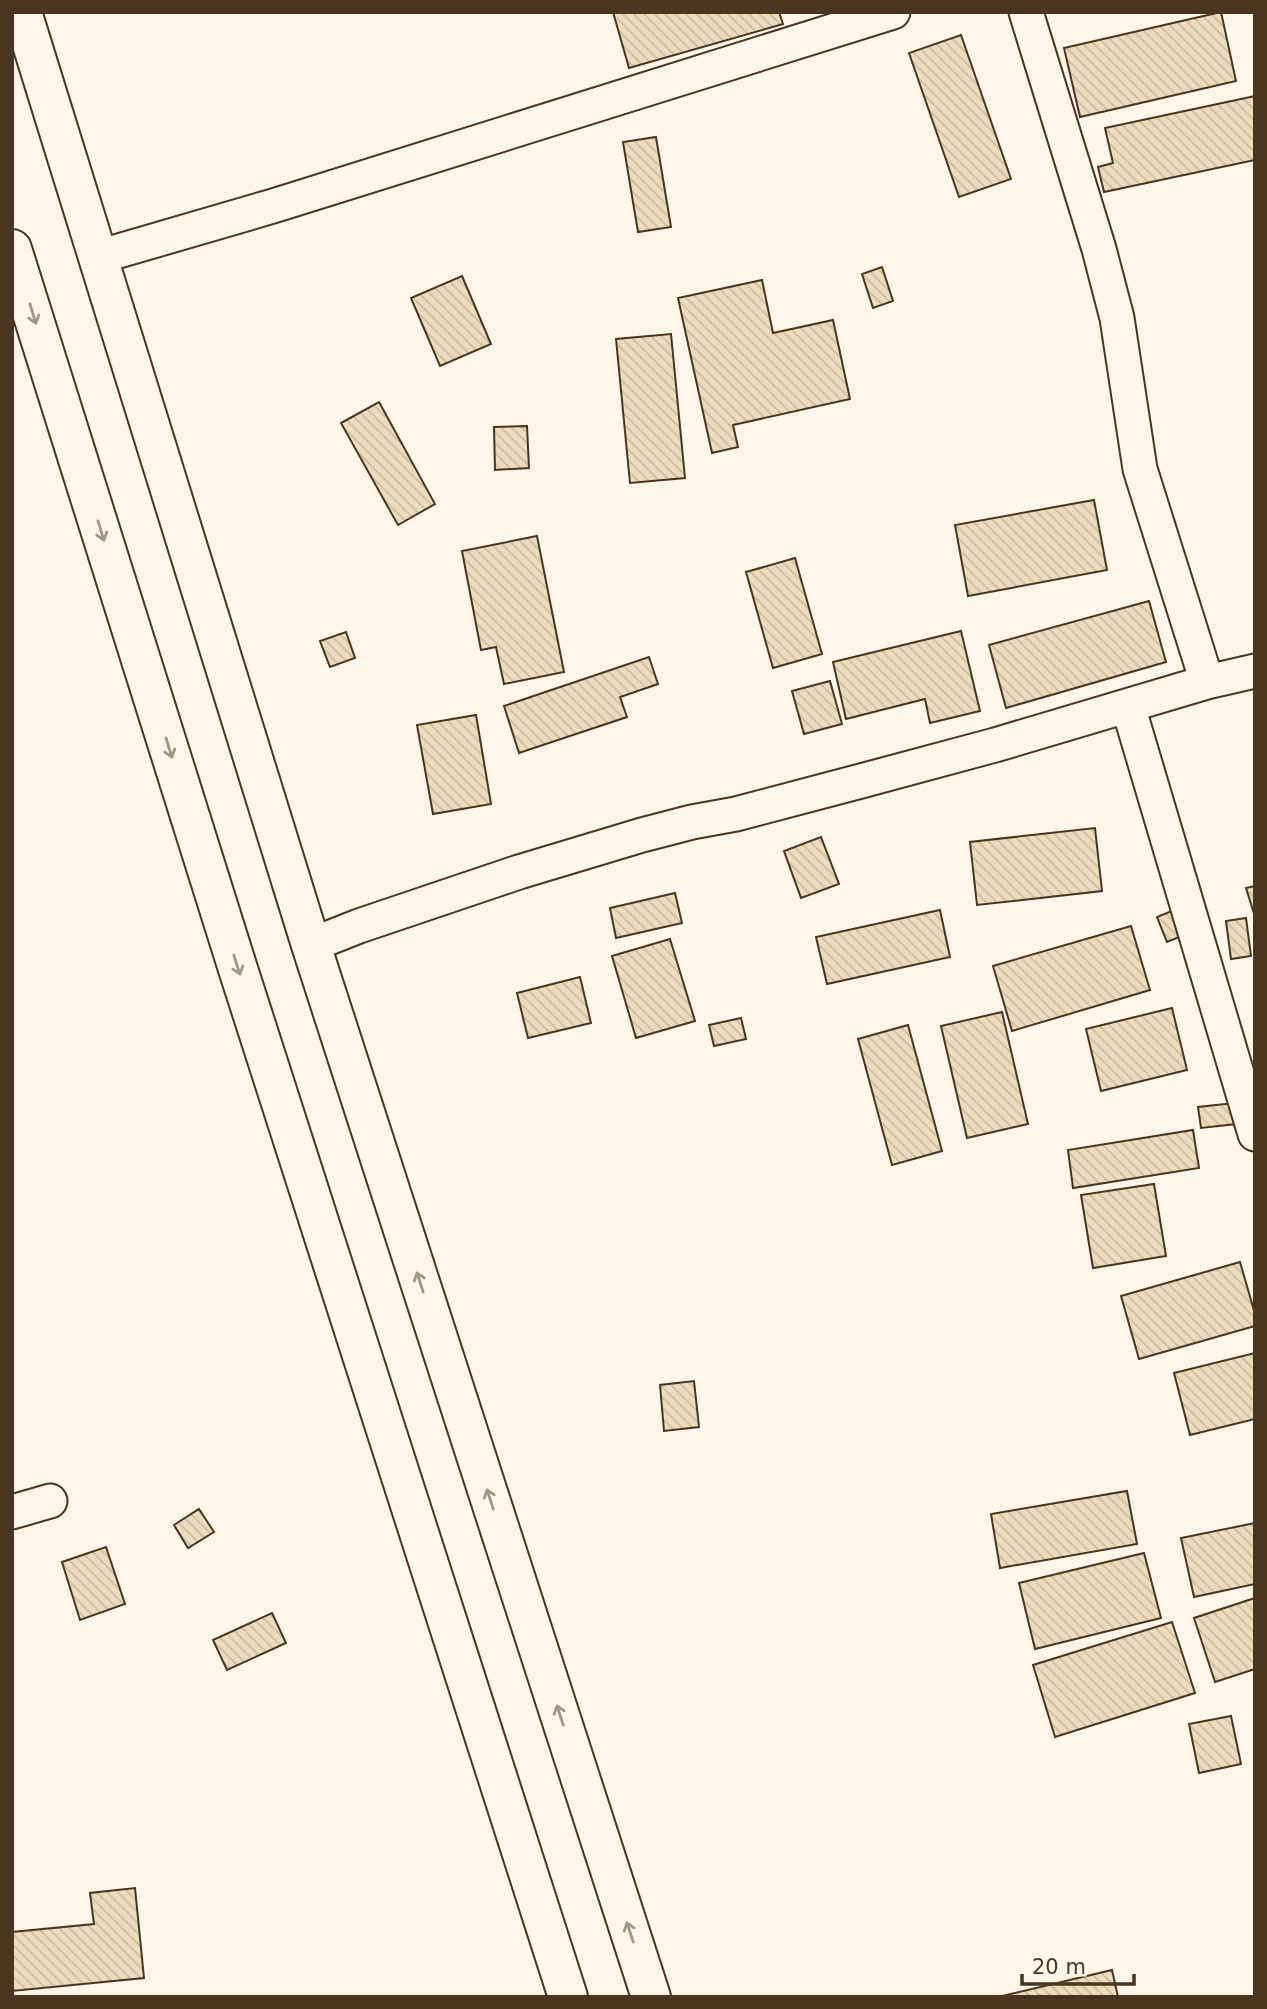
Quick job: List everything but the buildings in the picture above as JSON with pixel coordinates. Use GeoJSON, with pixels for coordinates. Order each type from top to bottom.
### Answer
{"type":"FeatureCollection","features":[{"type":"Feature","properties":{"kind":"main road"},"geometry":{"type":"LineString","coordinates":[[22,12],[311,945],[651,1997]]}},
{"type":"Feature","properties":{"kind":"main road"},"geometry":{"type":"LineString","coordinates":[[12,249],[242,982],[568,1997]]}},
{"type":"Feature","properties":{"kind":"street"},"geometry":{"type":"LineString","coordinates":[[98,257],[273,206],[893,12]]}},
{"type":"Feature","properties":{"kind":"street"},"geometry":{"type":"LineString","coordinates":[[1026,12],[1099,249],[1117,318],[1140,469],[1207,682]]}},
{"type":"Feature","properties":{"kind":"street"},"geometry":{"type":"LineString","coordinates":[[311,945],[480,885],[642,835],[736,814],[861,781],[1207,682],[1255,671]]}},
{"type":"Feature","properties":{"kind":"street"},"geometry":{"type":"LineString","coordinates":[[1128,706],[1255,1134]]}},
{"type":"Feature","properties":{"kind":"street"},"geometry":{"type":"LineString","coordinates":[[12,1512],[50,1501]]}}]}
